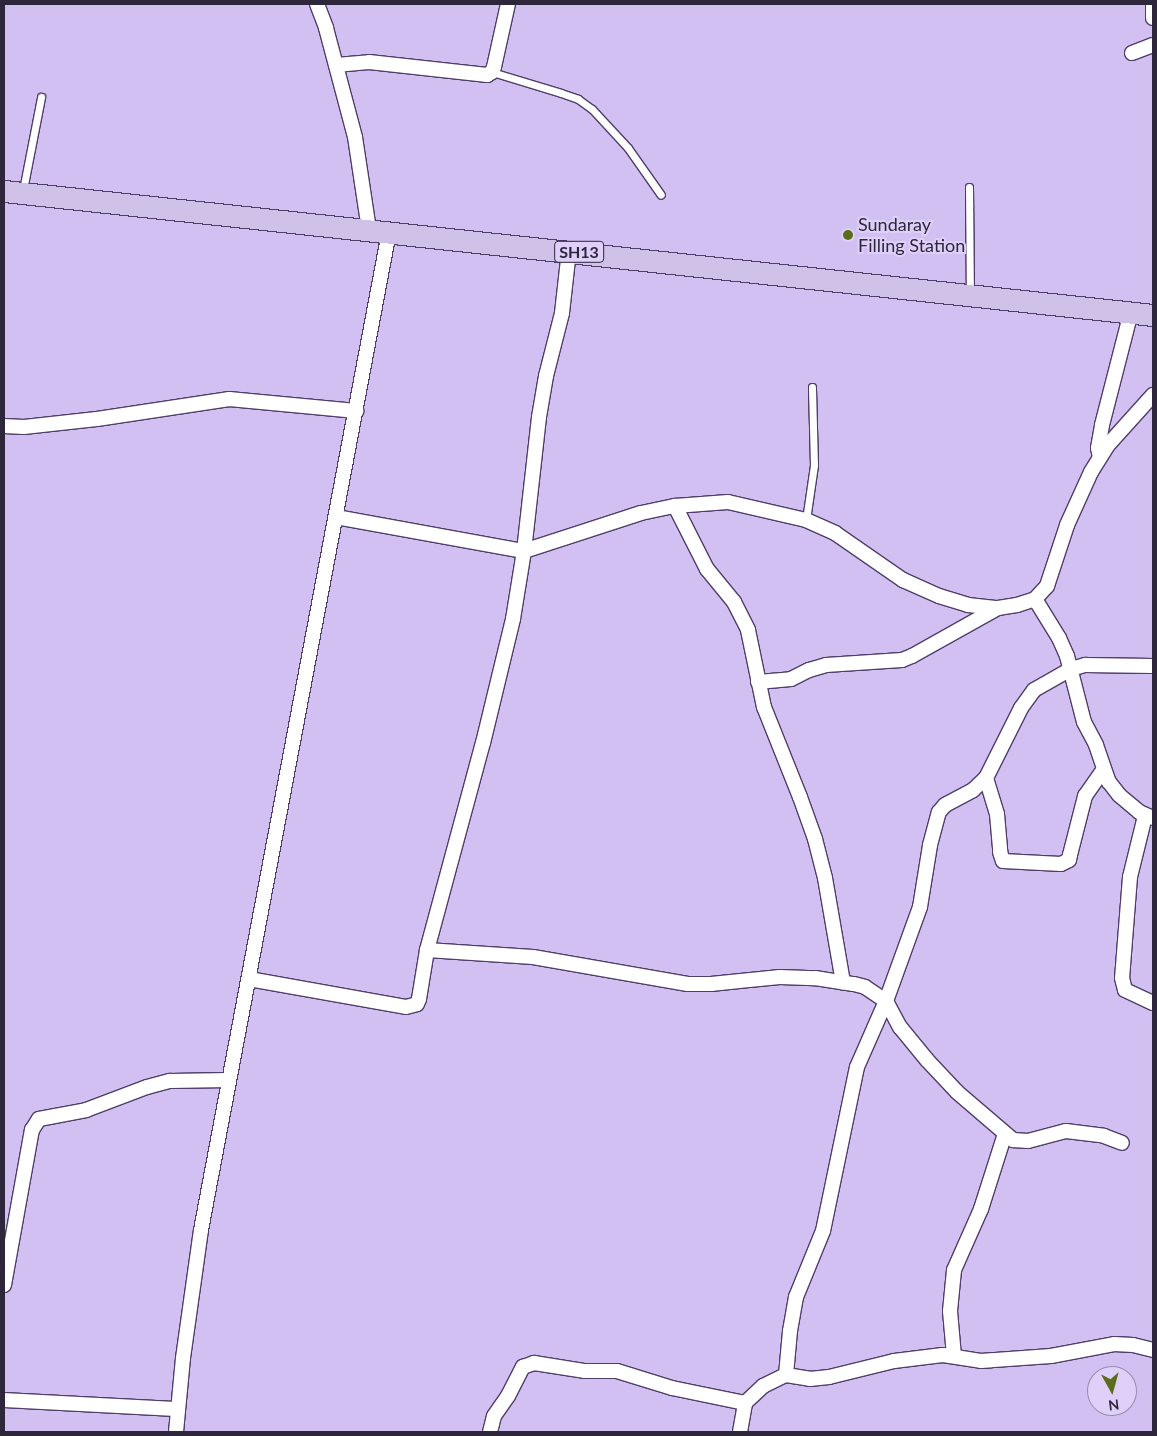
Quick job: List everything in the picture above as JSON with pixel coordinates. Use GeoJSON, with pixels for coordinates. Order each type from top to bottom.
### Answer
{"type":"FeatureCollection","features":[{"type":"Feature","properties":{"kind":"main road","name":"SH13"},"geometry":{"type":"LineString","coordinates":[[13,192],[1153,315]]}},
{"type":"Feature","properties":{"kind":"street"},"geometry":{"type":"LineString","coordinates":[[176,1432],[201,1230],[356,411],[379,231],[336,65],[317,4]]}},
{"type":"Feature","properties":{"kind":"street"},"geometry":{"type":"LineString","coordinates":[[336,65],[368,62],[480,75],[492,72],[508,4]]}},
{"type":"Feature","properties":{"kind":"street"},"geometry":{"type":"LineString","coordinates":[[1153,4],[1153,18]]}},
{"type":"Feature","properties":{"kind":"street"},"geometry":{"type":"LineString","coordinates":[[1132,53],[1153,45]]}},
{"type":"Feature","properties":{"kind":"street"},"geometry":{"type":"LineString","coordinates":[[249,979],[412,1007],[417,1004],[427,950],[506,649],[524,551],[539,417],[546,376],[562,313],[569,252]]}},
{"type":"Feature","properties":{"kind":"street"},"geometry":{"type":"LineString","coordinates":[[1100,457],[1098,448],[1102,424],[1131,312]]}},
{"type":"Feature","properties":{"kind":"street"},"geometry":{"type":"LineString","coordinates":[[336,518],[524,551],[641,513],[675,506],[728,502],[806,520],[834,533],[904,580],[930,592],[968,605],[998,608],[1017,605],[1034,599],[1047,586],[1067,525],[1100,457],[1128,420],[1153,395]]}},
{"type":"Feature","properties":{"kind":"street"},"geometry":{"type":"LineString","coordinates":[[4,426],[24,427],[84,420],[229,399],[356,411]]}},
{"type":"Feature","properties":{"kind":"street"},"geometry":{"type":"LineString","coordinates":[[675,506],[707,569],[734,602],[743,618],[754,653],[758,682],[769,722],[815,839],[825,878],[843,982]]}},
{"type":"Feature","properties":{"kind":"street"},"geometry":{"type":"LineString","coordinates":[[1034,599],[1059,638],[1071,669],[1084,722],[1096,745],[1109,782],[1119,795],[1149,817],[1130,877],[1122,978],[1125,990],[1153,1003]]}},
{"type":"Feature","properties":{"kind":"street"},"geometry":{"type":"LineString","coordinates":[[758,682],[791,679],[809,670],[826,666],[902,660],[998,608]]}},
{"type":"Feature","properties":{"kind":"street"},"geometry":{"type":"LineString","coordinates":[[786,1375],[790,1331],[796,1296],[823,1230],[857,1067],[886,1001],[920,907],[930,846],[939,812],[945,804],[973,790],[986,778],[1028,697],[1034,690],[1071,669],[1097,664],[1153,666]]}},
{"type":"Feature","properties":{"kind":"street"},"geometry":{"type":"LineString","coordinates":[[986,778],[997,814],[1000,857],[1003,861],[1061,864],[1069,860],[1085,796],[1104,769]]}},
{"type":"Feature","properties":{"kind":"street"},"geometry":{"type":"LineString","coordinates":[[427,950],[533,957],[688,984],[710,984],[780,977],[843,982],[865,987],[886,1001],[900,1027],[926,1060],[1005,1134],[1020,1142],[1066,1131],[1084,1132],[1104,1136],[1122,1143]]}},
{"type":"Feature","properties":{"kind":"street"},"geometry":{"type":"LineString","coordinates":[[4,1278],[32,1130],[39,1119],[86,1110],[147,1087],[170,1082],[229,1080]]}},
{"type":"Feature","properties":{"kind":"street"},"geometry":{"type":"LineString","coordinates":[[954,1356],[950,1311],[954,1270],[977,1218],[1005,1134]]}},
{"type":"Feature","properties":{"kind":"street"},"geometry":{"type":"LineString","coordinates":[[740,1432],[745,1402],[763,1386],[786,1375],[810,1379],[829,1377],[894,1361],[954,1356],[981,1361],[1020,1359],[1051,1356],[1114,1344],[1133,1345],[1153,1350]]}},
{"type":"Feature","properties":{"kind":"street"},"geometry":{"type":"LineString","coordinates":[[490,1432],[494,1416],[508,1396],[523,1367],[528,1364],[543,1363],[585,1370],[617,1371],[672,1388],[745,1402]]}},
{"type":"Feature","properties":{"kind":"street"},"geometry":{"type":"LineString","coordinates":[[4,1400],[178,1409]]}},
{"type":"Feature","properties":{"kind":"lane"},"geometry":{"type":"LineString","coordinates":[[492,72],[506,78],[561,93],[578,100],[592,109],[628,148],[661,195]]}},
{"type":"Feature","properties":{"kind":"lane"},"geometry":{"type":"LineString","coordinates":[[13,192],[41,97]]}},
{"type":"Feature","properties":{"kind":"lane"},"geometry":{"type":"LineString","coordinates":[[969,187],[970,295]]}},
{"type":"Feature","properties":{"kind":"lane"},"geometry":{"type":"LineString","coordinates":[[806,520],[814,465],[812,388]]}},
{"type":"Feature","properties":{"kind":"place","name":"Sundaray Filling Station"},"geometry":{"type":"Point","coordinates":[848,235]}}]}
